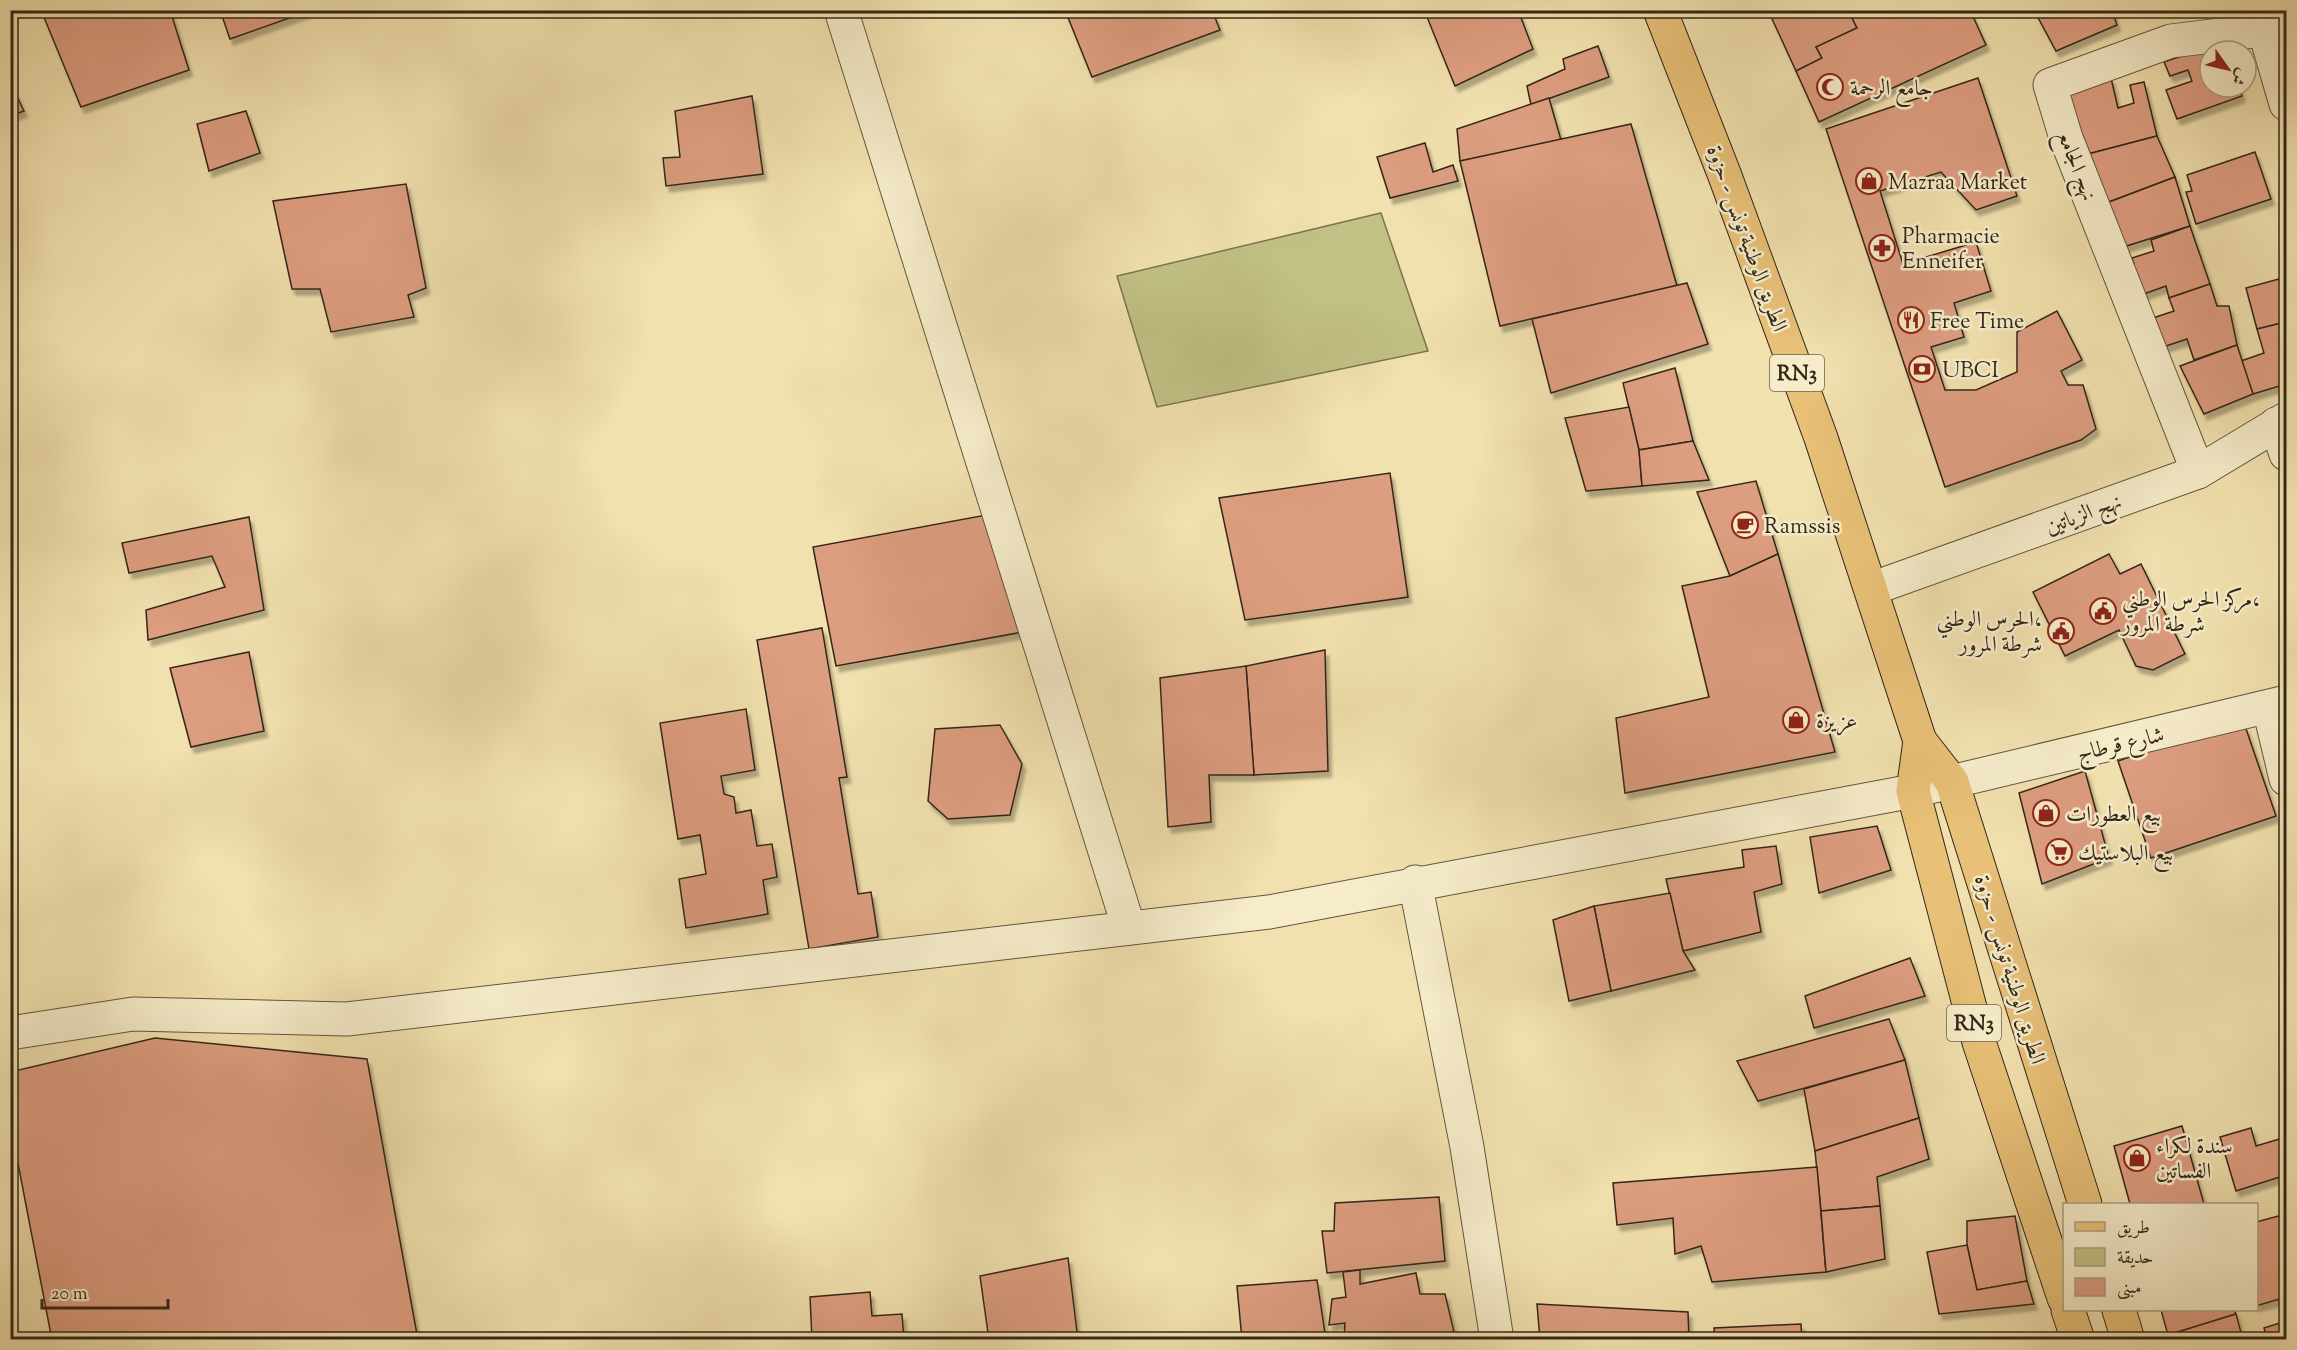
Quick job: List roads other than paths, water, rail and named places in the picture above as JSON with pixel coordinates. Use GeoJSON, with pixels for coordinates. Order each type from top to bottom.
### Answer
{"type":"FeatureCollection","features":[{"type":"Feature","properties":{"kind":"main road","name":"الطريق الوطنية تونس - حزوة"},"geometry":{"type":"LineString","coordinates":[[1660,10],[1721,165],[1813,417],[1920,741],[1952,782],[2085,1203]]}},
{"type":"Feature","properties":{"kind":"main road","name":"الطريق الوطنية تونس - حزوة"},"geometry":{"type":"LineString","coordinates":[[1920,741],[1913,791],[1979,1042],[2063,1295]]}},
{"type":"Feature","properties":{"kind":"main road"},"geometry":{"type":"LineString","coordinates":[[2068,1311],[2078,1340]]}},
{"type":"Feature","properties":{"kind":"main road"},"geometry":{"type":"LineString","coordinates":[[2119,1311],[2128,1340]]}},
{"type":"Feature","properties":{"kind":"street"},"geometry":{"type":"LineString","coordinates":[[841,10],[1129,928]]}},
{"type":"Feature","properties":{"kind":"street"},"geometry":{"type":"LineString","coordinates":[[2276,30],[2286,104]]}},
{"type":"Feature","properties":{"kind":"street","name":"نهج الجامع"},"geometry":{"type":"LineString","coordinates":[[2198,472],[2066,138],[2050,85],[2171,41],[2276,30]]}},
{"type":"Feature","properties":{"kind":"street"},"geometry":{"type":"LineString","coordinates":[[2281,421],[2286,454]]}},
{"type":"Feature","properties":{"kind":"street","name":"نهج الزياتين"},"geometry":{"type":"LineString","coordinates":[[1871,590],[2198,472],[2281,421]]}},
{"type":"Feature","properties":{"kind":"street"},"geometry":{"type":"LineString","coordinates":[[2278,705],[2286,780]]}},
{"type":"Feature","properties":{"kind":"street","name":"شارع قرطاج"},"geometry":{"type":"LineString","coordinates":[[10,1033],[133,1014],[347,1019],[1269,912],[1415,882],[1913,791],[2278,705]]}},
{"type":"Feature","properties":{"kind":"street"},"geometry":{"type":"LineString","coordinates":[[1415,882],[1467,1147],[1497,1340]]}},
{"type":"Feature","properties":{"kind":"place","name":"جامع الرحمة"},"geometry":{"type":"Point","coordinates":[1830,87]}},
{"type":"Feature","properties":{"kind":"place","name":"Mazraa Market"},"geometry":{"type":"Point","coordinates":[1869,181]}},
{"type":"Feature","properties":{"kind":"place","name":"Pharmacie Enneifer"},"geometry":{"type":"Point","coordinates":[1882,248]}},
{"type":"Feature","properties":{"kind":"place","name":"Free Time"},"geometry":{"type":"Point","coordinates":[1911,320]}},
{"type":"Feature","properties":{"kind":"place","name":"UBCI"},"geometry":{"type":"Point","coordinates":[1922,369]}},
{"type":"Feature","properties":{"kind":"place","name":"Ramssis"},"geometry":{"type":"Point","coordinates":[1745,525]}},
{"type":"Feature","properties":{"kind":"place","name":"مركز الحرس الوطني، شرطة المرور"},"geometry":{"type":"Point","coordinates":[2103,611]}},
{"type":"Feature","properties":{"kind":"place","name":"الحرس الوطني، شرطة المرور"},"geometry":{"type":"Point","coordinates":[2061,631]}},
{"type":"Feature","properties":{"kind":"place","name":"عزيزة"},"geometry":{"type":"Point","coordinates":[1796,720]}},
{"type":"Feature","properties":{"kind":"place","name":"بيع العطورات"},"geometry":{"type":"Point","coordinates":[2046,813]}},
{"type":"Feature","properties":{"kind":"place","name":"بيع البلاستيك"},"geometry":{"type":"Point","coordinates":[2059,852]}},
{"type":"Feature","properties":{"kind":"place","name":"سندة لكراء الفساتين"},"geometry":{"type":"Point","coordinates":[2137,1158]}}]}
